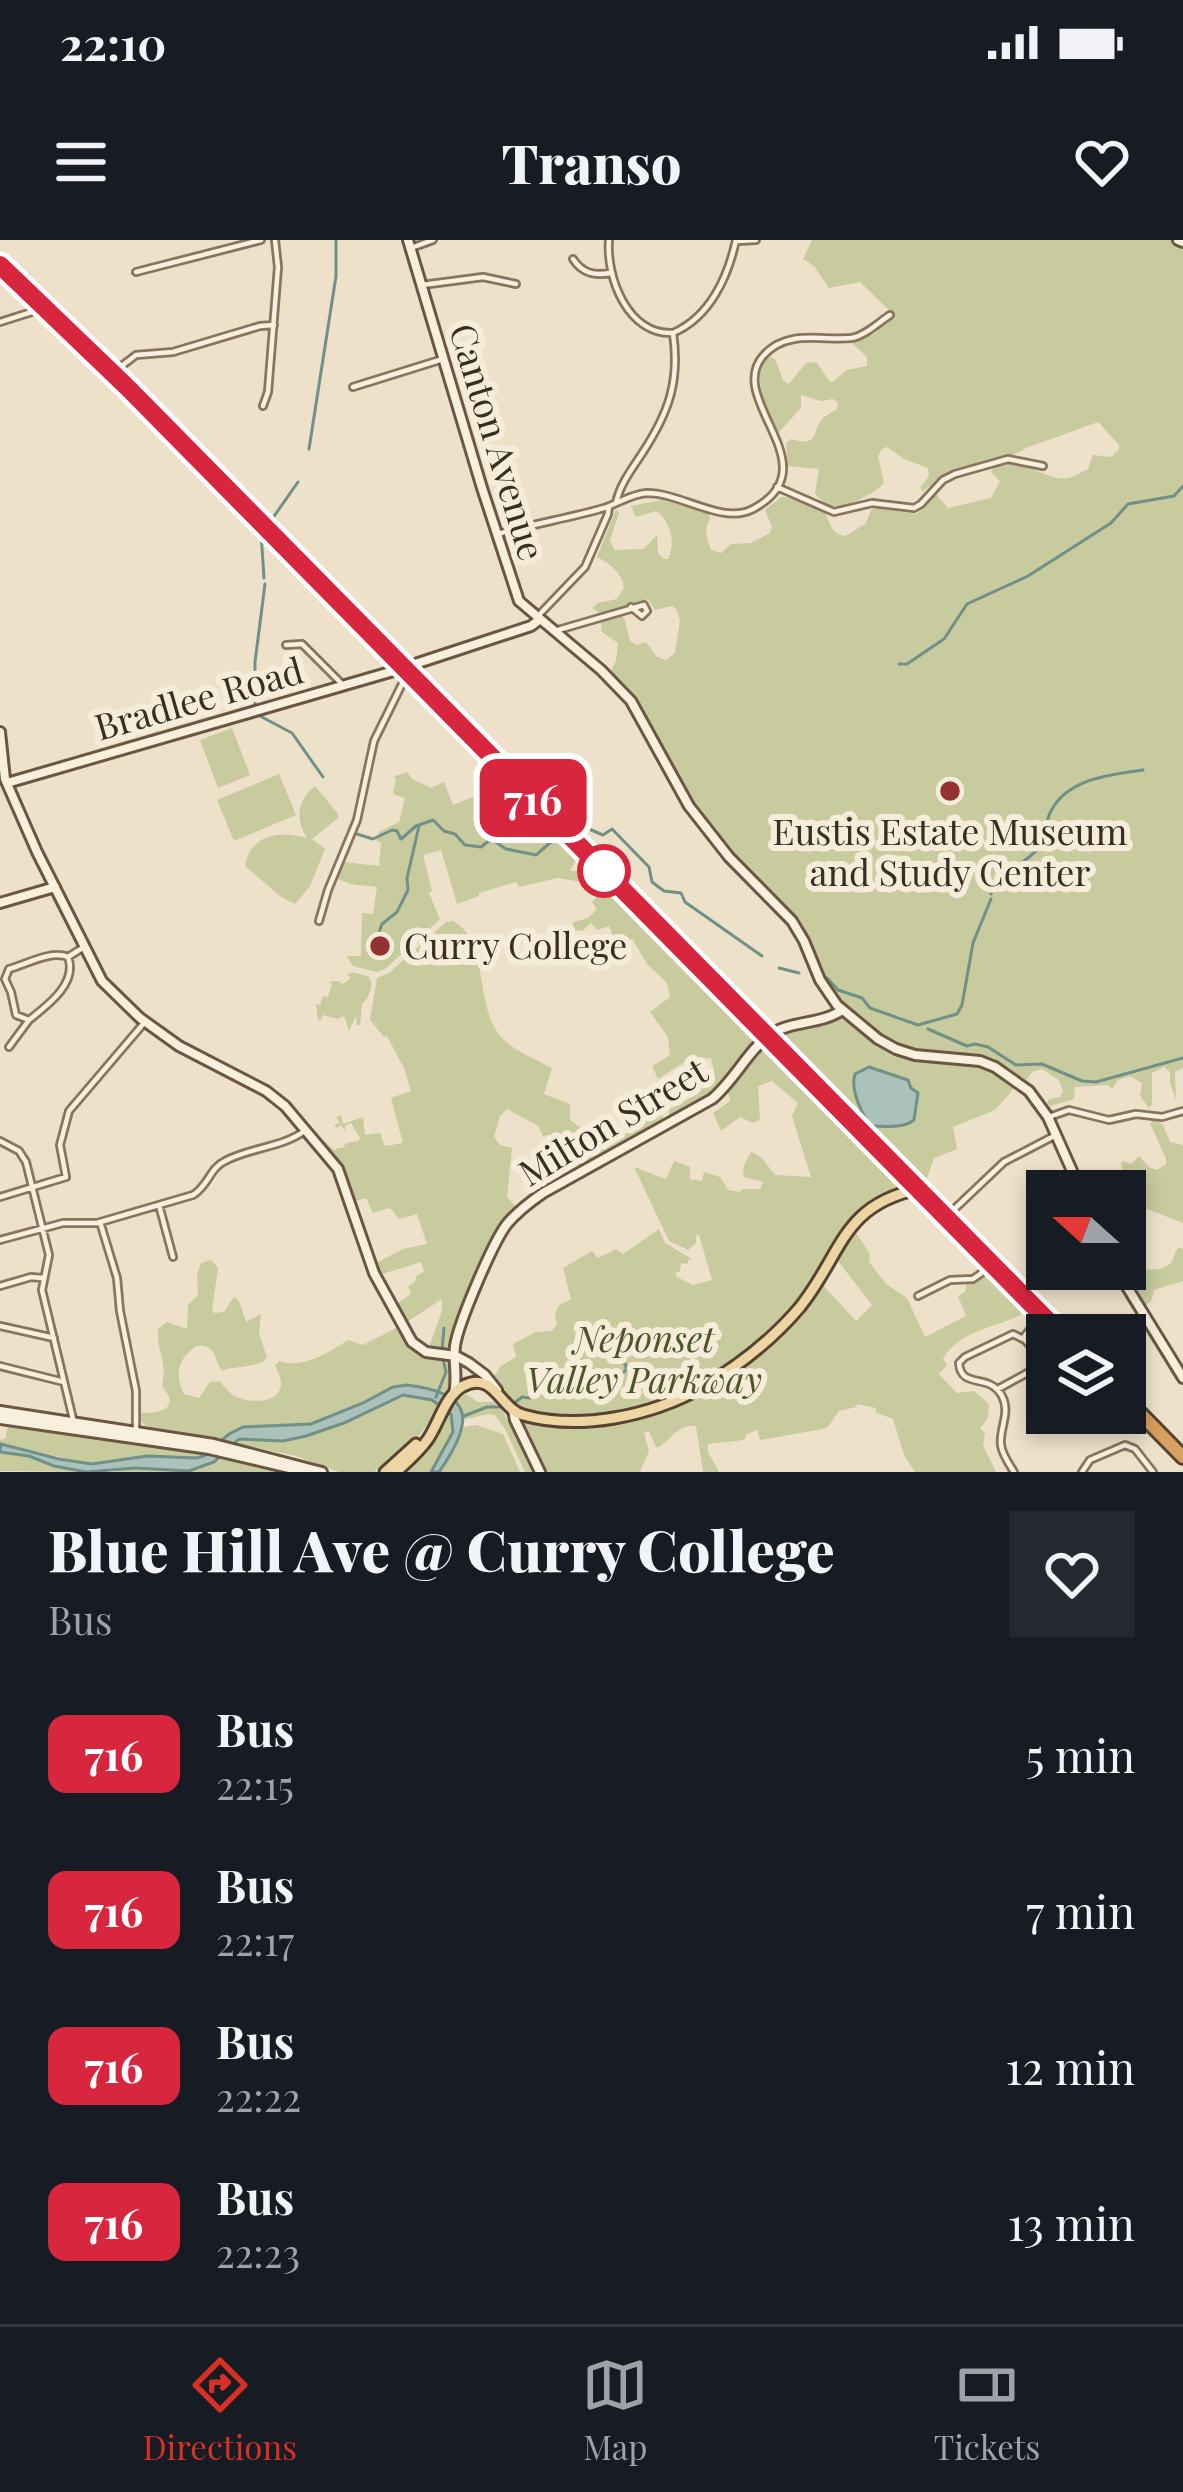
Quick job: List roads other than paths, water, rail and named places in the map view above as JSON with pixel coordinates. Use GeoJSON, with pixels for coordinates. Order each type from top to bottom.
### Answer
{"type":"FeatureCollection","features":[{"type":"Feature","properties":{"kind":"highway"},"geometry":{"type":"LineString","coordinates":[[1,267],[113,373],[1037,1314]]}},
{"type":"Feature","properties":{"kind":"highway"},"geometry":{"type":"LineString","coordinates":[[1146,1421],[1183,1457]]}},
{"type":"Feature","properties":{"kind":"main road"},"geometry":{"type":"LineString","coordinates":[[396,1472],[426,1441],[453,1395],[466,1385],[488,1386],[513,1411],[526,1416],[557,1420],[605,1419],[654,1408],[694,1391],[736,1364],[786,1322],[863,1212],[886,1197],[918,1189]]}},
{"type":"Feature","properties":{"kind":"main road"},"geometry":{"type":"LineString","coordinates":[[385,1472],[442,1413]]}},
{"type":"Feature","properties":{"kind":"street"},"geometry":{"type":"LineString","coordinates":[[136,272],[261,240]]}},
{"type":"Feature","properties":{"kind":"street"},"geometry":{"type":"LineString","coordinates":[[263,406],[268,395],[279,262],[275,240]]}},
{"type":"Feature","properties":{"kind":"street"},"geometry":{"type":"LineString","coordinates":[[410,244],[433,240]]}},
{"type":"Feature","properties":{"kind":"street"},"geometry":{"type":"LineString","coordinates":[[609,240],[610,273],[619,295],[655,332],[674,333],[696,320],[710,304],[736,240],[755,240]]}},
{"type":"Feature","properties":{"kind":"street","name":"Canton Avenue"},"geometry":{"type":"LineString","coordinates":[[410,244],[514,593],[536,618],[631,700],[688,806],[793,921],[820,980],[842,1010],[902,1052],[967,1058],[995,1067],[1034,1096],[1072,1170]]}},
{"type":"Feature","properties":{"kind":"street"},"geometry":{"type":"LineString","coordinates":[[573,259],[587,272],[610,273]]}},
{"type":"Feature","properties":{"kind":"street"},"geometry":{"type":"LineString","coordinates":[[422,285],[483,277],[516,284]]}},
{"type":"Feature","properties":{"kind":"street"},"geometry":{"type":"LineString","coordinates":[[0,322],[46,308]]}},
{"type":"Feature","properties":{"kind":"street"},"geometry":{"type":"LineString","coordinates":[[496,535],[639,494],[687,500],[724,514],[741,514],[763,502],[777,487],[783,459],[756,388],[761,358],[800,338],[855,337],[890,315]]}},
{"type":"Feature","properties":{"kind":"street"},"geometry":{"type":"LineString","coordinates":[[113,373],[136,355],[173,352],[274,325]]}},
{"type":"Feature","properties":{"kind":"street"},"geometry":{"type":"LineString","coordinates":[[536,618],[587,565],[622,485],[652,437],[670,399],[677,366],[674,333]]}},
{"type":"Feature","properties":{"kind":"street"},"geometry":{"type":"LineString","coordinates":[[353,387],[442,359]]}},
{"type":"Feature","properties":{"kind":"street"},"geometry":{"type":"LineString","coordinates":[[777,487],[834,512],[872,503],[914,508],[956,473],[1009,459],[1043,466]]}},
{"type":"Feature","properties":{"kind":"street"},"geometry":{"type":"LineString","coordinates":[[554,633],[631,607],[644,604],[647,611],[641,616],[631,607]]}},
{"type":"Feature","properties":{"kind":"street","name":"Bradlee Road"},"geometry":{"type":"LineString","coordinates":[[3,784],[406,670],[532,626],[536,618]]}},
{"type":"Feature","properties":{"kind":"street"},"geometry":{"type":"LineString","coordinates":[[286,645],[302,644],[345,685]]}},
{"type":"Feature","properties":{"kind":"street"},"geometry":{"type":"LineString","coordinates":[[319,921],[357,820],[374,741],[406,670]]}},
{"type":"Feature","properties":{"kind":"street"},"geometry":{"type":"LineString","coordinates":[[330,674],[332,688]]}},
{"type":"Feature","properties":{"kind":"street"},"geometry":{"type":"LineString","coordinates":[[0,732],[3,784],[101,982],[145,1022],[199,1058],[272,1095],[306,1130],[339,1172],[372,1268],[409,1337],[426,1352],[454,1356],[477,1368],[500,1394]]}},
{"type":"Feature","properties":{"kind":"street"},"geometry":{"type":"LineString","coordinates":[[0,903],[55,886]]}},
{"type":"Feature","properties":{"kind":"street"},"geometry":{"type":"LineString","coordinates":[[28,1020],[12,1009],[4,975],[51,954],[68,958],[85,947]]}},
{"type":"Feature","properties":{"kind":"street"},"geometry":{"type":"LineString","coordinates":[[9,1047],[28,1020],[70,980],[73,969],[68,958]]}},
{"type":"Feature","properties":{"kind":"street"},"geometry":{"type":"LineString","coordinates":[[767,1036],[842,1010]]}},
{"type":"Feature","properties":{"kind":"street"},"geometry":{"type":"LineString","coordinates":[[0,1197],[66,1177],[60,1145],[69,1111],[145,1022]]}},
{"type":"Feature","properties":{"kind":"street","name":"Milton Street"},"geometry":{"type":"LineString","coordinates":[[453,1395],[459,1330],[507,1225],[543,1193],[712,1100],[767,1036]]}},
{"type":"Feature","properties":{"kind":"street"},"geometry":{"type":"LineString","coordinates":[[1048,1117],[1067,1110],[1109,1120],[1183,1111]]}},
{"type":"Feature","properties":{"kind":"street"},"geometry":{"type":"LineString","coordinates":[[0,1240],[67,1222],[100,1222],[199,1192],[226,1160],[293,1139],[306,1130]]}},
{"type":"Feature","properties":{"kind":"street"},"geometry":{"type":"LineString","coordinates":[[946,1217],[1004,1162],[1056,1135]]}},
{"type":"Feature","properties":{"kind":"street"},"geometry":{"type":"LineString","coordinates":[[0,1141],[23,1155],[33,1187],[49,1259],[41,1288],[73,1427]]}},
{"type":"Feature","properties":{"kind":"street"},"geometry":{"type":"LineString","coordinates":[[158,1205],[173,1257]]}},
{"type":"Feature","properties":{"kind":"street"},"geometry":{"type":"LineString","coordinates":[[100,1222],[118,1278],[136,1391],[136,1436]]}},
{"type":"Feature","properties":{"kind":"street"},"geometry":{"type":"LineString","coordinates":[[918,1296],[950,1280],[973,1279],[993,1265]]}},
{"type":"Feature","properties":{"kind":"street"},"geometry":{"type":"LineString","coordinates":[[0,1286],[42,1279]]}},
{"type":"Feature","properties":{"kind":"street"},"geometry":{"type":"LineString","coordinates":[[1129,1290],[1182,1377]]}},
{"type":"Feature","properties":{"kind":"street"},"geometry":{"type":"LineString","coordinates":[[0,1326],[54,1338]]}},
{"type":"Feature","properties":{"kind":"street"},"geometry":{"type":"LineString","coordinates":[[1014,1472],[1001,1446],[1006,1410],[998,1389],[958,1371],[964,1357],[1009,1336],[1026,1342]]}},
{"type":"Feature","properties":{"kind":"street"},"geometry":{"type":"LineString","coordinates":[[1023,1339],[1026,1336]]}},
{"type":"Feature","properties":{"kind":"street"},"geometry":{"type":"LineString","coordinates":[[0,1366],[64,1382]]}},
{"type":"Feature","properties":{"kind":"street"},"geometry":{"type":"LineString","coordinates":[[998,1389],[1026,1374]]}},
{"type":"Feature","properties":{"kind":"street"},"geometry":{"type":"LineString","coordinates":[[513,1411],[540,1472]]}},
{"type":"Feature","properties":{"kind":"street"},"geometry":{"type":"LineString","coordinates":[[0,1415],[212,1446],[322,1472]]}},
{"type":"Feature","properties":{"kind":"street"},"geometry":{"type":"LineString","coordinates":[[1082,1472],[1090,1460],[1127,1445],[1153,1472]]}},
{"type":"Feature","properties":{"kind":"street"},"geometry":{"type":"LineString","coordinates":[[230,1450],[306,1472]]}},
{"type":"Feature","properties":{"kind":"water"},"geometry":{"type":"Polygon","coordinates":[[[869,1067],[908,1080],[918,1093],[914,1120],[899,1126],[871,1126],[854,1087],[855,1074],[869,1067]]]}},
{"type":"Feature","properties":{"kind":"water"},"geometry":{"type":"Polygon","coordinates":[[[407,1385],[446,1395],[462,1413],[458,1438],[439,1472],[431,1472],[453,1432],[451,1414],[432,1400],[403,1395],[306,1436],[283,1441],[239,1439],[214,1462],[189,1471],[86,1472],[0,1452],[1,1444],[92,1464],[147,1456],[196,1458],[243,1427],[311,1424],[407,1385]]]}},
{"type":"Feature","properties":{"kind":"waterway"},"geometry":{"type":"LineString","coordinates":[[309,449],[336,276],[336,240]]}},
{"type":"Feature","properties":{"kind":"waterway"},"geometry":{"type":"LineString","coordinates":[[270,522],[298,482]]}},
{"type":"Feature","properties":{"kind":"waterway"},"geometry":{"type":"LineString","coordinates":[[899,664],[907,664],[944,639],[967,604],[1028,576],[1111,523],[1128,504],[1174,496],[1183,486]]}},
{"type":"Feature","properties":{"kind":"waterway"},"geometry":{"type":"LineString","coordinates":[[261,532],[264,578]]}},
{"type":"Feature","properties":{"kind":"waterway"},"geometry":{"type":"LineString","coordinates":[[255,705],[265,584]]}},
{"type":"Feature","properties":{"kind":"waterway"},"geometry":{"type":"LineString","coordinates":[[260,716],[292,733],[323,777]]}},
{"type":"Feature","properties":{"kind":"waterway"},"geometry":{"type":"LineString","coordinates":[[991,894],[1000,879],[1038,848],[1051,811],[1068,791],[1091,780],[1143,770]]}},
{"type":"Feature","properties":{"kind":"waterway"},"geometry":{"type":"LineString","coordinates":[[357,834],[373,839],[392,830],[401,839],[433,820],[465,845],[481,847],[491,839],[506,849],[536,855],[558,836]]}},
{"type":"Feature","properties":{"kind":"waterway"},"geometry":{"type":"LineString","coordinates":[[568,825],[603,835],[612,829],[649,867],[652,882],[664,891],[681,893],[685,902],[762,956]]}},
{"type":"Feature","properties":{"kind":"waterway"},"geometry":{"type":"LineString","coordinates":[[377,938],[408,890],[419,826]]}},
{"type":"Feature","properties":{"kind":"waterway"},"geometry":{"type":"LineString","coordinates":[[918,1025],[957,1014],[973,943],[991,899]]}},
{"type":"Feature","properties":{"kind":"waterway"},"geometry":{"type":"LineString","coordinates":[[779,968],[799,973]]}},
{"type":"Feature","properties":{"kind":"waterway"},"geometry":{"type":"LineString","coordinates":[[827,978],[838,990],[862,998],[870,1008],[918,1025]]}},
{"type":"Feature","properties":{"kind":"waterway"},"geometry":{"type":"LineString","coordinates":[[928,1029],[967,1046],[988,1047],[1016,1065],[1042,1064],[1082,1081],[1096,1082],[1183,1058]]}},
{"type":"Feature","properties":{"kind":"waterway"},"geometry":{"type":"LineString","coordinates":[[442,1350],[444,1328]]}},
{"type":"Feature","properties":{"kind":"waterway"},"geometry":{"type":"LineString","coordinates":[[512,1405],[553,1381],[560,1387],[566,1380],[596,1378],[610,1385],[626,1370],[623,1351]]}},
{"type":"Feature","properties":{"kind":"waterway"},"geometry":{"type":"LineString","coordinates":[[436,1397],[446,1372],[443,1359]]}},
{"type":"Feature","properties":{"kind":"waterway"},"geometry":{"type":"LineString","coordinates":[[464,1416],[502,1407]]}},
{"type":"Feature","properties":{"kind":"place","name":"Eustis Estate Museum and Study Center"},"geometry":{"type":"Point","coordinates":[950,791]}},
{"type":"Feature","properties":{"kind":"place","name":"Curry College"},"geometry":{"type":"Point","coordinates":[380,946]}},
{"type":"Feature","properties":{"kind":"park label","name":"Neponset Valley Parkway"},"geometry":{"type":"Point","coordinates":[644,1360]}}]}
